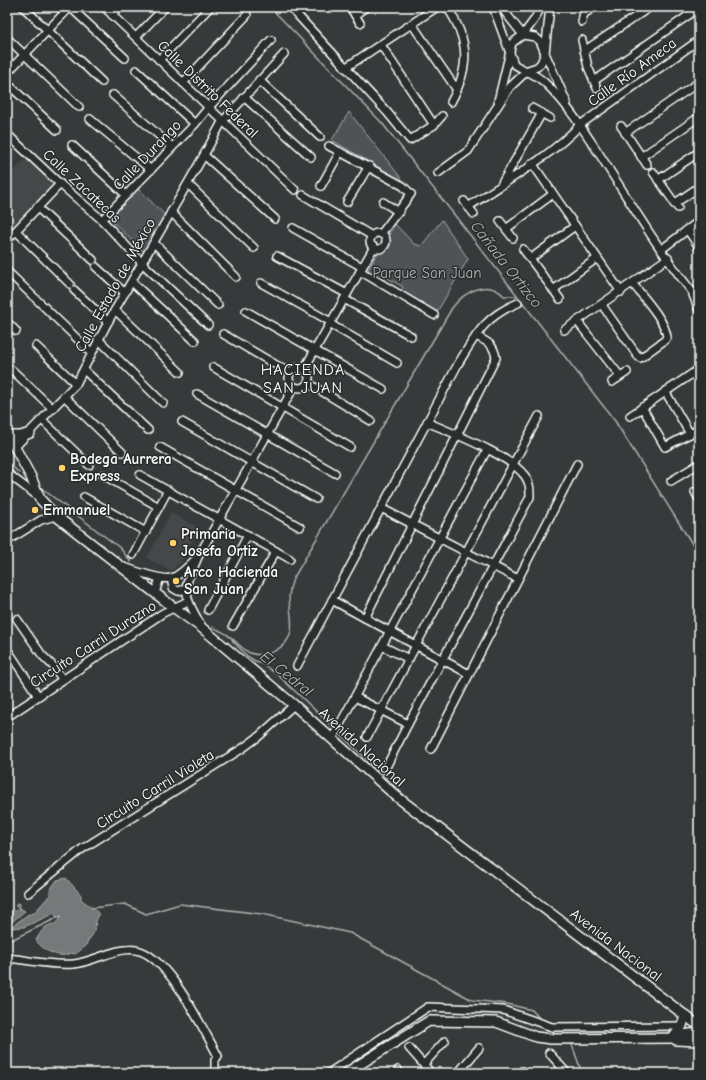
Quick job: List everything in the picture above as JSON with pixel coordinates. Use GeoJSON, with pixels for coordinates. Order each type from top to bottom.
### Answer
{"type":"FeatureCollection","features":[{"type":"Feature","properties":{"kind":"main road"},"geometry":{"type":"LineString","coordinates":[[7,437],[21,436],[30,432]]}},
{"type":"Feature","properties":{"kind":"main road","name":"Avenida Nacional"},"geometry":{"type":"LineString","coordinates":[[7,437],[12,442],[11,448],[31,477],[40,499],[56,516],[202,628],[294,705],[396,796],[699,1026]]}},
{"type":"Feature","properties":{"kind":"main road"},"geometry":{"type":"LineString","coordinates":[[673,1038],[682,1026],[685,1015]]}},
{"type":"Feature","properties":{"kind":"main road"},"geometry":{"type":"LineString","coordinates":[[346,1073],[429,1021],[496,1022],[536,1037],[551,1039],[673,1038],[682,1035],[699,1033]]}},
{"type":"Feature","properties":{"kind":"main road"},"geometry":{"type":"LineString","coordinates":[[673,1038],[677,1041],[699,1040]]}},
{"type":"Feature","properties":{"kind":"street"},"geometry":{"type":"LineString","coordinates":[[23,7],[102,82]]}},
{"type":"Feature","properties":{"kind":"street"},"geometry":{"type":"LineString","coordinates":[[7,73],[70,7],[125,58]]}},
{"type":"Feature","properties":{"kind":"street","name":"Calle Distrito Federal"},"geometry":{"type":"LineString","coordinates":[[104,7],[209,107],[222,122],[295,190]]}},
{"type":"Feature","properties":{"kind":"street"},"geometry":{"type":"LineString","coordinates":[[112,15],[120,7]]}},
{"type":"Feature","properties":{"kind":"street"},"geometry":{"type":"LineString","coordinates":[[136,37],[165,7]]}},
{"type":"Feature","properties":{"kind":"street"},"geometry":{"type":"LineString","coordinates":[[159,60],[210,7]]}},
{"type":"Feature","properties":{"kind":"street"},"geometry":{"type":"LineString","coordinates":[[350,7],[360,23]]}},
{"type":"Feature","properties":{"kind":"street"},"geometry":{"type":"LineString","coordinates":[[355,15],[366,7]]}},
{"type":"Feature","properties":{"kind":"street"},"geometry":{"type":"LineString","coordinates":[[346,68],[437,7]]}},
{"type":"Feature","properties":{"kind":"street"},"geometry":{"type":"LineString","coordinates":[[448,7],[458,25],[464,42],[464,66],[457,90],[450,102]]}},
{"type":"Feature","properties":{"kind":"street"},"geometry":{"type":"LineString","coordinates":[[493,7],[510,57],[514,64],[520,68],[528,70],[549,87],[572,114],[668,258],[690,290],[699,300]]}},
{"type":"Feature","properties":{"kind":"street"},"geometry":{"type":"LineString","coordinates":[[501,7],[523,35],[535,37],[540,41],[544,56],[572,114]]}},
{"type":"Feature","properties":{"kind":"street"},"geometry":{"type":"LineString","coordinates":[[496,107],[510,57],[512,43],[523,35],[541,7]]}},
{"type":"Feature","properties":{"kind":"street"},"geometry":{"type":"LineString","coordinates":[[438,173],[468,152],[510,87],[528,70],[537,67],[544,56],[550,7]]}},
{"type":"Feature","properties":{"kind":"street"},"geometry":{"type":"LineString","coordinates":[[582,22],[584,10],[594,7]]}},
{"type":"Feature","properties":{"kind":"street"},"geometry":{"type":"LineString","coordinates":[[584,51],[650,7]]}},
{"type":"Feature","properties":{"kind":"street"},"geometry":{"type":"LineString","coordinates":[[293,8],[387,112],[410,140],[434,125],[442,116]]}},
{"type":"Feature","properties":{"kind":"street"},"geometry":{"type":"LineString","coordinates":[[594,81],[699,8]]}},
{"type":"Feature","properties":{"kind":"street"},"geometry":{"type":"LineString","coordinates":[[183,83],[247,15]]}},
{"type":"Feature","properties":{"kind":"street"},"geometry":{"type":"LineString","coordinates":[[412,24],[457,90]]}},
{"type":"Feature","properties":{"kind":"street"},"geometry":{"type":"LineString","coordinates":[[7,38],[80,106]]}},
{"type":"Feature","properties":{"kind":"street","name":"Calle Durango"},"geometry":{"type":"LineString","coordinates":[[102,220],[195,124],[271,40]]}},
{"type":"Feature","properties":{"kind":"street"},"geometry":{"type":"LineString","coordinates":[[582,40],[588,67],[597,88]]}},
{"type":"Feature","properties":{"kind":"street","name":"Calle Río Ameca"},"geometry":{"type":"LineString","coordinates":[[474,214],[466,204],[502,184],[572,135],[580,125],[699,40]]}},
{"type":"Feature","properties":{"kind":"street"},"geometry":{"type":"LineString","coordinates":[[381,45],[434,125]]}},
{"type":"Feature","properties":{"kind":"street","name":"Calle Estado de México"},"geometry":{"type":"LineString","coordinates":[[11,448],[30,432],[76,384],[84,370],[91,352],[222,122],[284,54]]}},
{"type":"Feature","properties":{"kind":"street"},"geometry":{"type":"LineString","coordinates":[[136,70],[195,124]]}},
{"type":"Feature","properties":{"kind":"street"},"geometry":{"type":"LineString","coordinates":[[259,80],[320,137]]}},
{"type":"Feature","properties":{"kind":"street"},"geometry":{"type":"LineString","coordinates":[[7,82],[57,130]]}},
{"type":"Feature","properties":{"kind":"street"},"geometry":{"type":"LineString","coordinates":[[625,132],[699,82]]}},
{"type":"Feature","properties":{"kind":"street"},"geometry":{"type":"LineString","coordinates":[[113,94],[172,147]]}},
{"type":"Feature","properties":{"kind":"street"},"geometry":{"type":"LineString","coordinates":[[244,97],[311,157]]}},
{"type":"Feature","properties":{"kind":"street"},"geometry":{"type":"LineString","coordinates":[[532,108],[550,118]]}},
{"type":"Feature","properties":{"kind":"street"},"geometry":{"type":"LineString","coordinates":[[502,184],[542,113]]}},
{"type":"Feature","properties":{"kind":"street"},"geometry":{"type":"LineString","coordinates":[[641,157],[699,117]]}},
{"type":"Feature","properties":{"kind":"street"},"geometry":{"type":"LineString","coordinates":[[90,119],[151,170]]}},
{"type":"Feature","properties":{"kind":"street"},"geometry":{"type":"LineString","coordinates":[[620,126],[647,165]]}},
{"type":"Feature","properties":{"kind":"street","name":"Calle Zacatecas"},"geometry":{"type":"LineString","coordinates":[[7,134],[60,184],[102,220],[142,263],[208,325]]}},
{"type":"Feature","properties":{"kind":"street"},"geometry":{"type":"LineString","coordinates":[[72,145],[126,195]]}},
{"type":"Feature","properties":{"kind":"street"},"geometry":{"type":"LineString","coordinates":[[329,146],[369,166],[403,186],[411,194],[381,234]]}},
{"type":"Feature","properties":{"kind":"street"},"geometry":{"type":"LineString","coordinates":[[321,186],[340,152]]}},
{"type":"Feature","properties":{"kind":"street"},"geometry":{"type":"LineString","coordinates":[[658,180],[699,152]]}},
{"type":"Feature","properties":{"kind":"street"},"geometry":{"type":"LineString","coordinates":[[204,156],[275,218]]}},
{"type":"Feature","properties":{"kind":"street"},"geometry":{"type":"LineString","coordinates":[[532,163],[620,292]]}},
{"type":"Feature","properties":{"kind":"street"},"geometry":{"type":"LineString","coordinates":[[347,202],[369,166]]}},
{"type":"Feature","properties":{"kind":"street"},"geometry":{"type":"LineString","coordinates":[[653,172],[676,206],[699,187]]}},
{"type":"Feature","properties":{"kind":"street"},"geometry":{"type":"LineString","coordinates":[[7,240],[60,184]]}},
{"type":"Feature","properties":{"kind":"street"},"geometry":{"type":"LineString","coordinates":[[188,184],[254,248]]}},
{"type":"Feature","properties":{"kind":"street"},"geometry":{"type":"LineString","coordinates":[[506,229],[553,194]]}},
{"type":"Feature","properties":{"kind":"street"},"geometry":{"type":"LineString","coordinates":[[303,195],[372,236]]}},
{"type":"Feature","properties":{"kind":"street"},"geometry":{"type":"LineString","coordinates":[[383,202],[399,212]]}},
{"type":"Feature","properties":{"kind":"street"},"geometry":{"type":"LineString","coordinates":[[37,207],[125,293]]}},
{"type":"Feature","properties":{"kind":"street"},"geometry":{"type":"LineString","coordinates":[[171,212],[236,277]]}},
{"type":"Feature","properties":{"kind":"street"},"geometry":{"type":"LineString","coordinates":[[500,221],[513,238]]}},
{"type":"Feature","properties":{"kind":"street"},"geometry":{"type":"LineString","coordinates":[[662,249],[699,221]]}},
{"type":"Feature","properties":{"kind":"street"},"geometry":{"type":"LineString","coordinates":[[530,259],[575,226]]}},
{"type":"Feature","properties":{"kind":"street"},"geometry":{"type":"LineString","coordinates":[[293,228],[434,314]]}},
{"type":"Feature","properties":{"kind":"street"},"geometry":{"type":"LineString","coordinates":[[687,229],[699,247]]}},
{"type":"Feature","properties":{"kind":"street"},"geometry":{"type":"LineString","coordinates":[[16,231],[108,322]]}},
{"type":"Feature","properties":{"kind":"street"},"geometry":{"type":"LineString","coordinates":[[376,233],[381,234],[385,237],[385,245],[381,248],[374,247],[370,241],[372,236],[376,233]]}},
{"type":"Feature","properties":{"kind":"street"},"geometry":{"type":"LineString","coordinates":[[154,243],[218,305]]}},
{"type":"Feature","properties":{"kind":"street"},"geometry":{"type":"LineString","coordinates":[[304,369],[374,247]]}},
{"type":"Feature","properties":{"kind":"street"},"geometry":{"type":"LineString","coordinates":[[523,249],[560,298]]}},
{"type":"Feature","properties":{"kind":"street"},"geometry":{"type":"LineString","coordinates":[[277,256],[411,336]]}},
{"type":"Feature","properties":{"kind":"street"},"geometry":{"type":"LineString","coordinates":[[553,290],[596,258]]}},
{"type":"Feature","properties":{"kind":"street"},"geometry":{"type":"LineString","coordinates":[[564,330],[633,284],[668,258]]}},
{"type":"Feature","properties":{"kind":"street"},"geometry":{"type":"LineString","coordinates":[[7,271],[91,352]]}},
{"type":"Feature","properties":{"kind":"street"},"geometry":{"type":"LineString","coordinates":[[132,282],[195,341]]}},
{"type":"Feature","properties":{"kind":"street"},"geometry":{"type":"LineString","coordinates":[[261,283],[397,363]]}},
{"type":"Feature","properties":{"kind":"street"},"geometry":{"type":"LineString","coordinates":[[602,305],[640,358],[667,337],[664,325],[633,284]]}},
{"type":"Feature","properties":{"kind":"street"},"geometry":{"type":"LineString","coordinates":[[690,290],[699,310]]}},
{"type":"Feature","properties":{"kind":"street"},"geometry":{"type":"LineString","coordinates":[[297,666],[427,422],[481,327],[502,310],[518,303]]}},
{"type":"Feature","properties":{"kind":"street"},"geometry":{"type":"LineString","coordinates":[[115,310],[180,372]]}},
{"type":"Feature","properties":{"kind":"street"},"geometry":{"type":"LineString","coordinates":[[246,311],[383,389]]}},
{"type":"Feature","properties":{"kind":"street"},"geometry":{"type":"LineString","coordinates":[[7,322],[16,331]]}},
{"type":"Feature","properties":{"kind":"street"},"geometry":{"type":"LineString","coordinates":[[577,322],[620,376]]}},
{"type":"Feature","properties":{"kind":"street"},"geometry":{"type":"LineString","coordinates":[[223,334],[290,373]]}},
{"type":"Feature","properties":{"kind":"street"},"geometry":{"type":"LineString","coordinates":[[365,618],[496,358],[495,349],[491,344],[476,336]]}},
{"type":"Feature","properties":{"kind":"street"},"geometry":{"type":"LineString","coordinates":[[98,340],[164,403]]}},
{"type":"Feature","properties":{"kind":"street"},"geometry":{"type":"LineString","coordinates":[[36,346],[76,384]]}},
{"type":"Feature","properties":{"kind":"street"},"geometry":{"type":"LineString","coordinates":[[213,367],[350,447]]}},
{"type":"Feature","properties":{"kind":"street"},"geometry":{"type":"LineString","coordinates":[[290,373],[298,368],[304,369],[309,377],[308,383],[304,387],[294,387]]}},
{"type":"Feature","properties":{"kind":"street"},"geometry":{"type":"LineString","coordinates":[[630,416],[699,369]]}},
{"type":"Feature","properties":{"kind":"street"},"geometry":{"type":"LineString","coordinates":[[12,370],[53,409]]}},
{"type":"Feature","properties":{"kind":"street"},"geometry":{"type":"LineString","coordinates":[[84,370],[148,430]]}},
{"type":"Feature","properties":{"kind":"street"},"geometry":{"type":"LineString","coordinates":[[612,382],[627,372]]}},
{"type":"Feature","properties":{"kind":"street"},"geometry":{"type":"LineString","coordinates":[[290,373],[290,382],[294,387]]}},
{"type":"Feature","properties":{"kind":"street"},"geometry":{"type":"LineString","coordinates":[[308,383],[371,421]]}},
{"type":"Feature","properties":{"kind":"street"},"geometry":{"type":"LineString","coordinates":[[202,628],[188,601],[186,589],[198,557],[294,387]]}},
{"type":"Feature","properties":{"kind":"street"},"geometry":{"type":"LineString","coordinates":[[665,391],[690,434]]}},
{"type":"Feature","properties":{"kind":"street"},"geometry":{"type":"LineString","coordinates":[[197,394],[335,473]]}},
{"type":"Feature","properties":{"kind":"street"},"geometry":{"type":"LineString","coordinates":[[65,397],[122,452]]}},
{"type":"Feature","properties":{"kind":"street"},"geometry":{"type":"LineString","coordinates":[[642,407],[665,447],[699,429]]}},
{"type":"Feature","properties":{"kind":"street"},"geometry":{"type":"LineString","coordinates":[[367,738],[539,416]]}},
{"type":"Feature","properties":{"kind":"street"},"geometry":{"type":"LineString","coordinates":[[42,420],[89,465]]}},
{"type":"Feature","properties":{"kind":"street"},"geometry":{"type":"LineString","coordinates":[[182,422],[316,499]]}},
{"type":"Feature","properties":{"kind":"street"},"geometry":{"type":"LineString","coordinates":[[385,770],[408,724],[530,497],[530,487],[528,481],[513,464],[427,422]]}},
{"type":"Feature","properties":{"kind":"street"},"geometry":{"type":"LineString","coordinates":[[160,447],[236,489],[300,527]]}},
{"type":"Feature","properties":{"kind":"street"},"geometry":{"type":"LineString","coordinates":[[332,739],[487,450]]}},
{"type":"Feature","properties":{"kind":"street"},"geometry":{"type":"LineString","coordinates":[[431,749],[577,464]]}},
{"type":"Feature","properties":{"kind":"street"},"geometry":{"type":"LineString","coordinates":[[671,480],[699,464]]}},
{"type":"Feature","properties":{"kind":"street"},"geometry":{"type":"LineString","coordinates":[[7,473],[40,499]]}},
{"type":"Feature","properties":{"kind":"street"},"geometry":{"type":"LineString","coordinates":[[103,475],[159,507]]}},
{"type":"Feature","properties":{"kind":"street"},"geometry":{"type":"LineString","coordinates":[[140,475],[220,518],[290,559]]}},
{"type":"Feature","properties":{"kind":"street"},"geometry":{"type":"LineString","coordinates":[[133,555],[168,490]]}},
{"type":"Feature","properties":{"kind":"street"},"geometry":{"type":"LineString","coordinates":[[695,492],[699,499]]}},
{"type":"Feature","properties":{"kind":"street"},"geometry":{"type":"LineString","coordinates":[[84,497],[146,532]]}},
{"type":"Feature","properties":{"kind":"street"},"geometry":{"type":"LineString","coordinates":[[382,508],[518,579]]}},
{"type":"Feature","properties":{"kind":"street"},"geometry":{"type":"LineString","coordinates":[[7,541],[41,520],[56,516]]}},
{"type":"Feature","properties":{"kind":"street"},"geometry":{"type":"LineString","coordinates":[[208,610],[248,535]]}},
{"type":"Feature","properties":{"kind":"street"},"geometry":{"type":"LineString","coordinates":[[233,626],[276,551]]}},
{"type":"Feature","properties":{"kind":"street"},"geometry":{"type":"LineString","coordinates":[[123,567],[160,578],[171,578],[183,572],[198,557]]}},
{"type":"Feature","properties":{"kind":"street"},"geometry":{"type":"LineString","coordinates":[[155,593],[160,578]]}},
{"type":"Feature","properties":{"kind":"street"},"geometry":{"type":"LineString","coordinates":[[171,578],[173,588],[178,591],[186,589]]}},
{"type":"Feature","properties":{"kind":"street"},"geometry":{"type":"LineString","coordinates":[[332,600],[469,674]]}},
{"type":"Feature","properties":{"kind":"street","name":"Circuito Carril Durazno"},"geometry":{"type":"LineString","coordinates":[[7,717],[62,679],[173,607],[188,601]]}},
{"type":"Feature","properties":{"kind":"street"},"geometry":{"type":"LineString","coordinates":[[17,619],[42,655],[54,667],[62,679]]}},
{"type":"Feature","properties":{"kind":"street"},"geometry":{"type":"LineString","coordinates":[[382,646],[409,659]]}},
{"type":"Feature","properties":{"kind":"street"},"geometry":{"type":"LineString","coordinates":[[7,649],[38,696]]}},
{"type":"Feature","properties":{"kind":"street"},"geometry":{"type":"LineString","coordinates":[[355,697],[408,724]]}},
{"type":"Feature","properties":{"kind":"street","name":"Circuito Carril Violeta"},"geometry":{"type":"LineString","coordinates":[[28,893],[82,849],[243,748],[258,737],[294,705]]}},
{"type":"Feature","properties":{"kind":"street"},"geometry":{"type":"LineString","coordinates":[[7,958],[57,964],[73,964],[89,962],[126,950],[143,952],[152,957],[168,974],[187,1000],[218,1056],[215,1060],[215,1073]]}},
{"type":"Feature","properties":{"kind":"street"},"geometry":{"type":"LineString","coordinates":[[329,1073],[428,1007],[503,1010],[552,1028],[682,1026]]}},
{"type":"Feature","properties":{"kind":"street"},"geometry":{"type":"LineString","coordinates":[[424,1064],[445,1041]]}},
{"type":"Feature","properties":{"kind":"street"},"geometry":{"type":"LineString","coordinates":[[408,1048],[431,1073]]}},
{"type":"Feature","properties":{"kind":"street"},"geometry":{"type":"LineString","coordinates":[[458,1073],[479,1048]]}},
{"type":"Feature","properties":{"kind":"street"},"geometry":{"type":"LineString","coordinates":[[549,1053],[567,1073]]}},
{"type":"Feature","properties":{"kind":"shaded area"},"geometry":{"type":"Polygon","coordinates":[[[28,156],[57,184],[7,237],[7,179],[28,156]]]}},
{"type":"Feature","properties":{"kind":"shaded area","name":"Primaria Josefa Ortiz"},"geometry":{"type":"Polygon","coordinates":[[[171,513],[199,528],[180,563],[171,571],[147,558],[171,513]]]}},
{"type":"Feature","properties":{"kind":"shaded area"},"geometry":{"type":"Polygon","coordinates":[[[66,878],[81,895],[81,899],[96,910],[99,915],[94,932],[86,946],[75,954],[71,953],[67,955],[57,955],[42,947],[36,940],[44,929],[49,925],[55,924],[61,917],[56,917],[55,913],[24,927],[10,928],[27,915],[34,913],[50,895],[50,890],[57,880],[66,878]]]}},
{"type":"Feature","properties":{"kind":"shaded area"},"geometry":{"type":"Polygon","coordinates":[[[17,903],[20,904],[18,907],[25,911],[7,926],[7,919],[9,915],[19,910],[15,905],[17,903]]]}},
{"type":"Feature","properties":{"kind":"green space"},"geometry":{"type":"Polygon","coordinates":[[[349,112],[405,183],[332,140],[349,112]]]}},
{"type":"Feature","properties":{"kind":"green space"},"geometry":{"type":"Polygon","coordinates":[[[137,188],[166,216],[145,253],[109,218],[137,188]]]}},
{"type":"Feature","properties":{"kind":"green space","name":"Parque San Juan"},"geometry":{"type":"Polygon","coordinates":[[[442,220],[468,259],[437,312],[401,291],[403,287],[386,277],[383,281],[368,270],[377,254],[384,252],[389,246],[388,236],[395,224],[414,244],[421,246],[442,220]]]}},
{"type":"Feature","properties":{"kind":"waterway","name":"Cañada Ortizco"},"geometry":{"type":"LineString","coordinates":[[270,7],[382,123],[456,217],[615,421],[699,555]]}},
{"type":"Feature","properties":{"kind":"waterway"},"geometry":{"type":"LineString","coordinates":[[213,627],[229,636],[250,653],[269,653],[275,651],[286,642],[289,637],[292,624],[289,594],[293,579],[452,308],[469,292],[476,289],[490,288],[504,296],[517,296]]}},
{"type":"Feature","properties":{"kind":"waterway"},"geometry":{"type":"LineString","coordinates":[[7,461],[19,473]]}},
{"type":"Feature","properties":{"kind":"waterway"},"geometry":{"type":"LineString","coordinates":[[40,487],[120,548],[131,562]]}},
{"type":"Feature","properties":{"kind":"waterway","name":"El Cedral"},"geometry":{"type":"LineString","coordinates":[[232,640],[247,656],[260,662],[280,677],[334,728]]}},
{"type":"Feature","properties":{"kind":"waterway","name":"El Cedral"},"geometry":{"type":"LineString","coordinates":[[340,734],[404,795]]}},
{"type":"Feature","properties":{"kind":"waterway"},"geometry":{"type":"LineString","coordinates":[[92,908],[125,904],[146,914],[180,904],[262,914],[350,933],[472,1000],[507,1004],[532,1010],[541,1020]]}},
{"type":"Feature","properties":{"kind":"waterway"},"geometry":{"type":"LineString","coordinates":[[7,942],[61,916]]}},
{"type":"Feature","properties":{"kind":"waterway"},"geometry":{"type":"LineString","coordinates":[[571,1042],[582,1073]]}},
{"type":"Feature","properties":{"kind":"place","name":"Bodega Aurrera Express"},"geometry":{"type":"Point","coordinates":[62,468]}},
{"type":"Feature","properties":{"kind":"place","name":"Emmanuel"},"geometry":{"type":"Point","coordinates":[35,510]}},
{"type":"Feature","properties":{"kind":"place","name":"Primaria Josefa Ortiz"},"geometry":{"type":"Point","coordinates":[173,543]}},
{"type":"Feature","properties":{"kind":"place","name":"Arco Hacienda San Juan"},"geometry":{"type":"Point","coordinates":[176,581]}},
{"type":"Feature","properties":{"kind":"district","name":"HACIENDA SAN JUAN"},"geometry":{"type":"Point","coordinates":[303,378]}}]}
